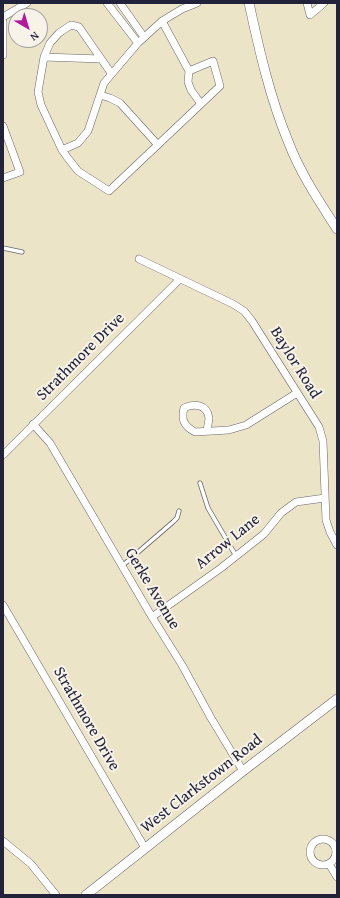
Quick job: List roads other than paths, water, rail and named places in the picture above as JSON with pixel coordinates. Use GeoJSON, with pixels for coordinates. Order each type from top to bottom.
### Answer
{"type":"FeatureCollection","features":[{"type":"Feature","properties":{"kind":"street"},"geometry":{"type":"LineString","coordinates":[[3,17],[27,3]]}},
{"type":"Feature","properties":{"kind":"street"},"geometry":{"type":"LineString","coordinates":[[107,3],[138,43]]}},
{"type":"Feature","properties":{"kind":"street"},"geometry":{"type":"LineString","coordinates":[[120,3],[144,37]]}},
{"type":"Feature","properties":{"kind":"street"},"geometry":{"type":"LineString","coordinates":[[62,150],[78,143],[88,131],[104,83],[138,43],[181,6],[197,3]]}},
{"type":"Feature","properties":{"kind":"street"},"geometry":{"type":"LineString","coordinates":[[249,3],[265,68],[287,141],[300,168],[337,229]]}},
{"type":"Feature","properties":{"kind":"street"},"geometry":{"type":"LineString","coordinates":[[307,3],[310,15],[324,3]]}},
{"type":"Feature","properties":{"kind":"street"},"geometry":{"type":"LineString","coordinates":[[162,21],[189,71],[188,82],[191,90],[201,104]]}},
{"type":"Feature","properties":{"kind":"street"},"geometry":{"type":"LineString","coordinates":[[3,22],[3,55]]}},
{"type":"Feature","properties":{"kind":"street"},"geometry":{"type":"LineString","coordinates":[[111,73],[79,27],[71,25],[59,33],[50,43],[44,57],[38,92],[41,104],[62,150],[78,171],[109,191],[220,86],[214,61],[189,71]]}},
{"type":"Feature","properties":{"kind":"street"},"geometry":{"type":"LineString","coordinates":[[44,57],[101,59]]}},
{"type":"Feature","properties":{"kind":"street"},"geometry":{"type":"LineString","coordinates":[[100,94],[120,104],[158,145]]}},
{"type":"Feature","properties":{"kind":"street"},"geometry":{"type":"LineString","coordinates":[[3,126],[20,172],[3,178]]}},
{"type":"Feature","properties":{"kind":"street","name":"Baylor Road"},"geometry":{"type":"LineString","coordinates":[[139,259],[233,304],[244,311],[252,320],[319,427],[323,441],[326,520],[337,545]]}},
{"type":"Feature","properties":{"kind":"street","name":"Strathmore Drive"},"geometry":{"type":"LineString","coordinates":[[3,455],[180,279]]}},
{"type":"Feature","properties":{"kind":"street"},"geometry":{"type":"LineString","coordinates":[[207,431],[229,430],[246,425],[297,393]]}},
{"type":"Feature","properties":{"kind":"street","name":"Gerke Avenue"},"geometry":{"type":"LineString","coordinates":[[33,424],[50,443],[243,771]]}},
{"type":"Feature","properties":{"kind":"street","name":"Arrow Lane"},"geometry":{"type":"LineString","coordinates":[[152,618],[264,534],[281,513],[296,502],[325,498]]}},
{"type":"Feature","properties":{"kind":"street","name":"Strathmore Drive"},"geometry":{"type":"LineString","coordinates":[[3,604],[145,848]]}},
{"type":"Feature","properties":{"kind":"street","name":"West Clarkstown Road"},"geometry":{"type":"LineString","coordinates":[[86,895],[337,699]]}},
{"type":"Feature","properties":{"kind":"street"},"geometry":{"type":"LineString","coordinates":[[3,841],[31,864],[56,895]]}},
{"type":"Feature","properties":{"kind":"street"},"geometry":{"type":"LineString","coordinates":[[329,864],[337,877]]}},
{"type":"Feature","properties":{"kind":"lane"},"geometry":{"type":"LineString","coordinates":[[3,248],[22,252]]}},
{"type":"Feature","properties":{"kind":"lane"},"geometry":{"type":"LineString","coordinates":[[200,483],[208,508],[236,556]]}},
{"type":"Feature","properties":{"kind":"lane"},"geometry":{"type":"LineString","coordinates":[[122,566],[173,522],[177,518],[179,511]]}}]}
